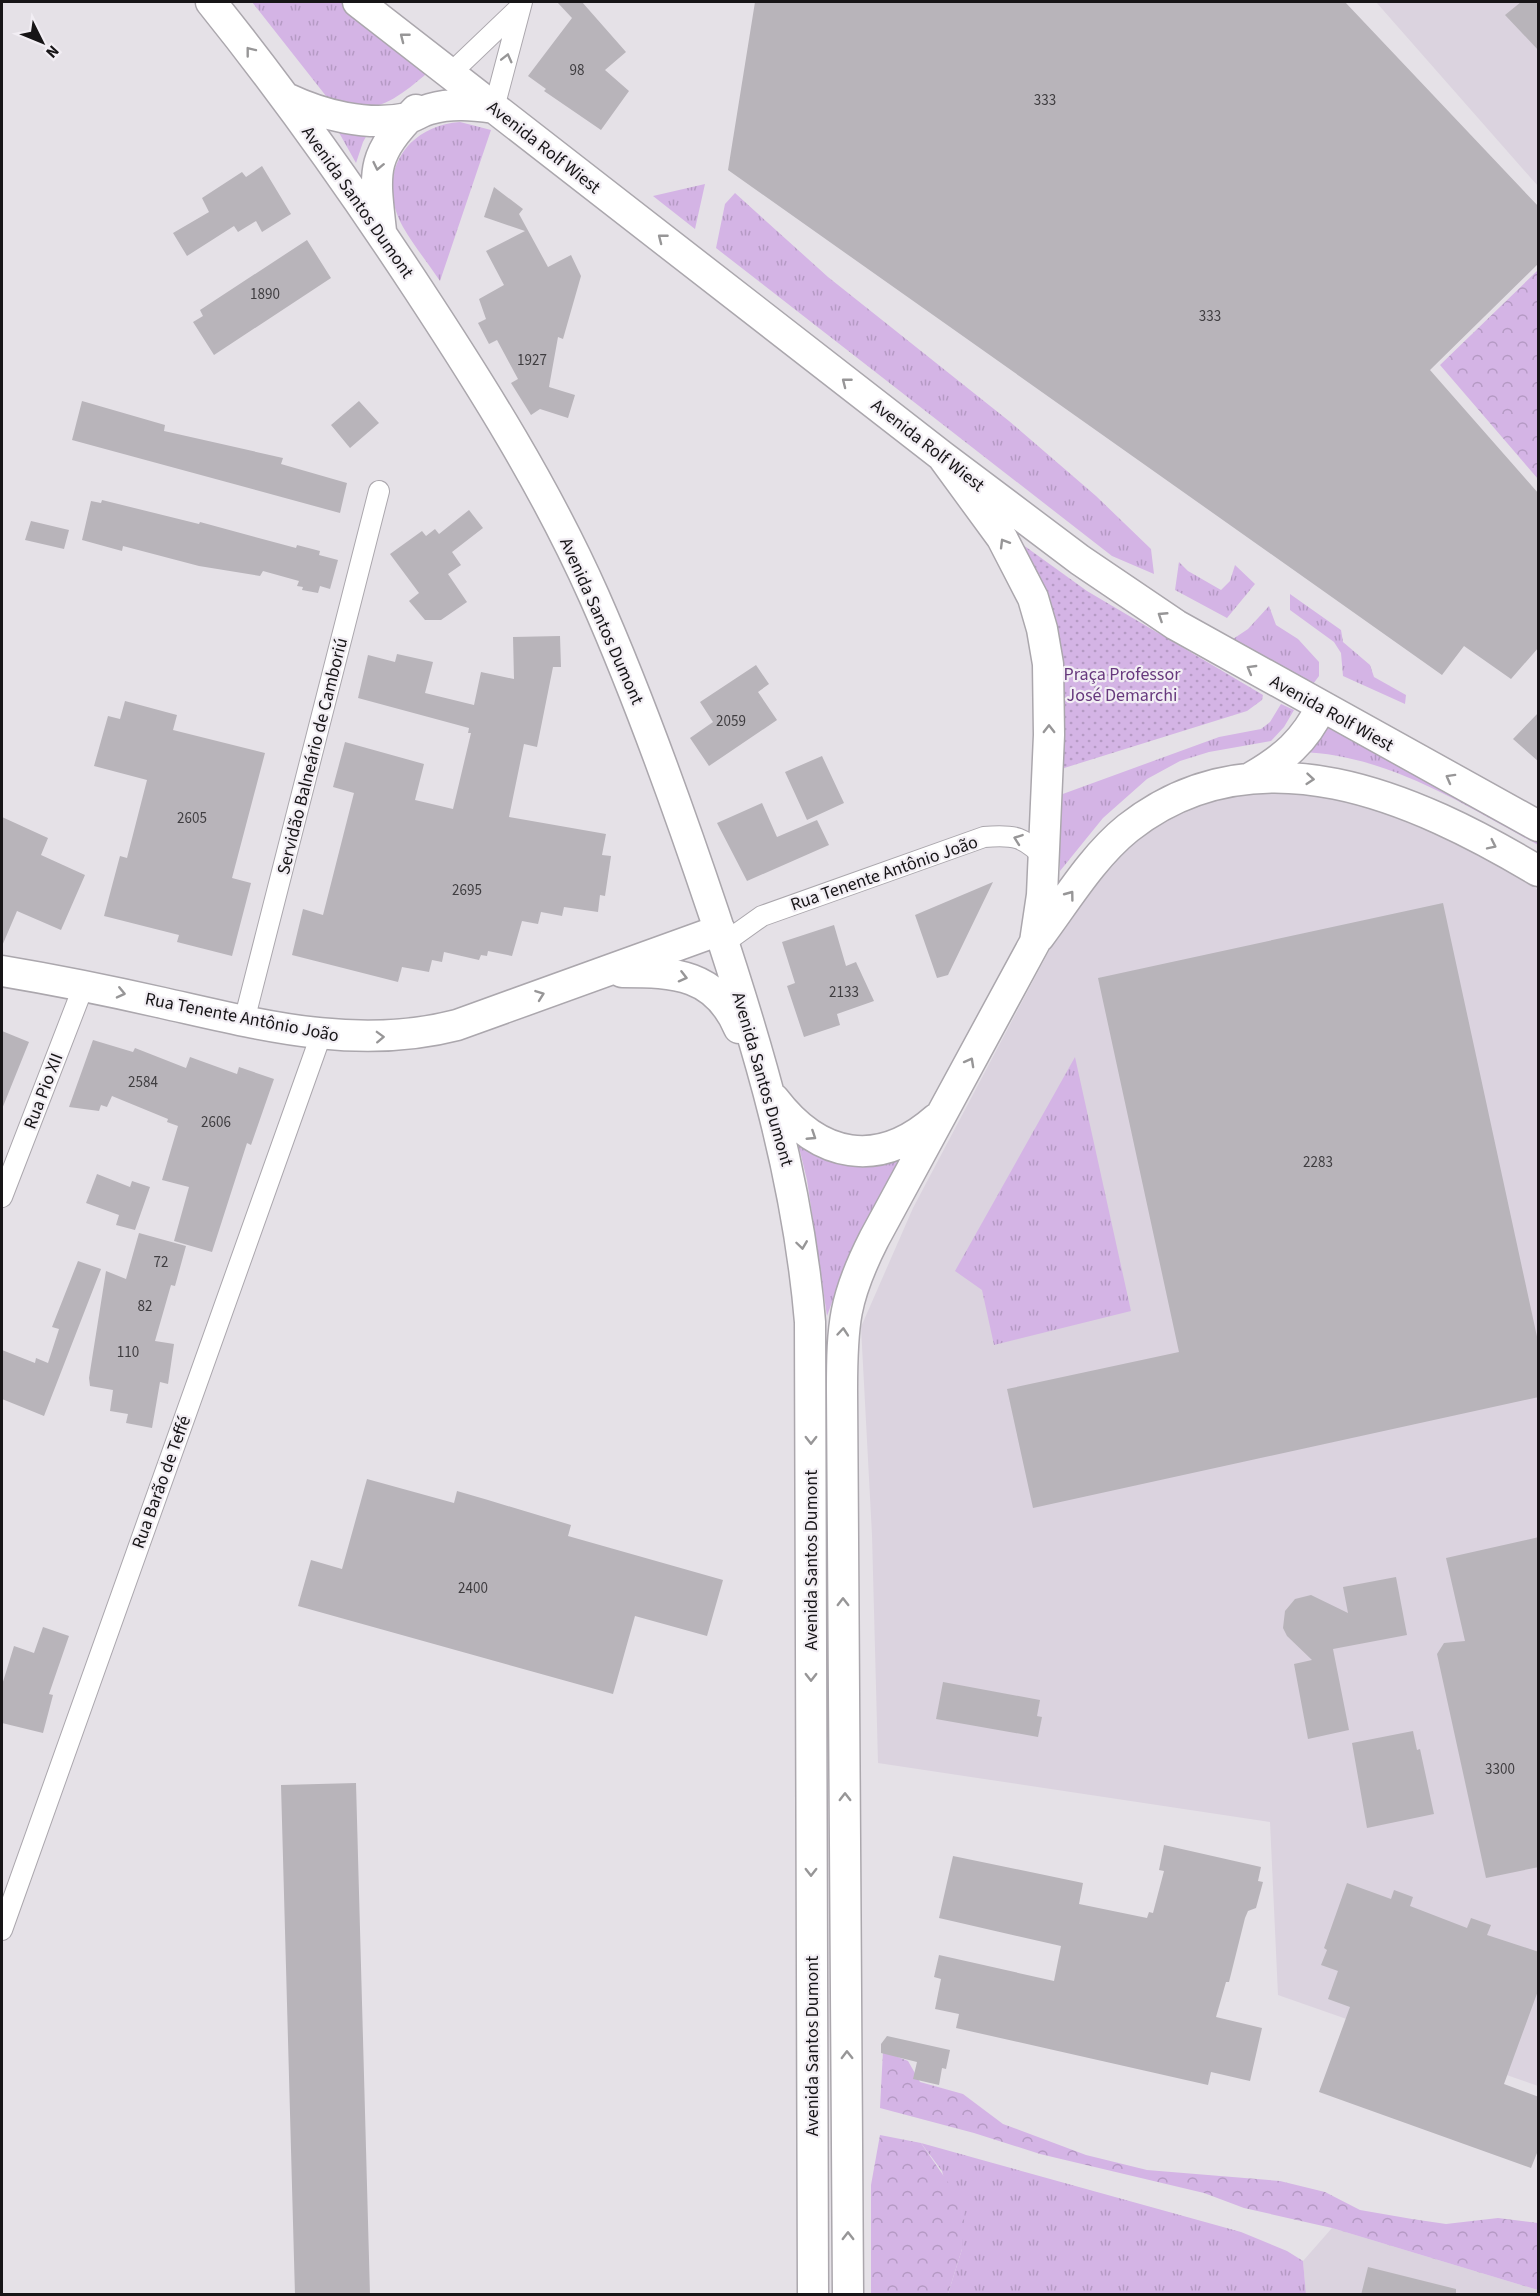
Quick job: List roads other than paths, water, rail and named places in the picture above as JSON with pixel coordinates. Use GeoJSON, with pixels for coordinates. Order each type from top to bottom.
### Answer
{"type":"FeatureCollection","features":[{"type":"Feature","properties":{"kind":"main road","name":"Avenida Santos Dumont"},"geometry":{"type":"LineString","coordinates":[[211,2],[286,98],[382,234],[450,337],[519,450],[593,595],[642,711],[722,937],[771,1095],[793,1187],[807,1282],[811,1364],[813,2295]]}},
{"type":"Feature","properties":{"kind":"main road","name":"Avenida Rolf Wiest"},"geometry":{"type":"LineString","coordinates":[[358,2],[942,456],[1130,595],[1176,626],[1539,826]]}},
{"type":"Feature","properties":{"kind":"main road"},"geometry":{"type":"LineString","coordinates":[[382,234],[377,193],[378,165],[387,142],[451,73]]}},
{"type":"Feature","properties":{"kind":"main road"},"geometry":{"type":"LineString","coordinates":[[286,98],[305,107],[344,118],[408,118],[446,105],[467,104],[494,108]]}},
{"type":"Feature","properties":{"kind":"main road"},"geometry":{"type":"LineString","coordinates":[[942,456],[1002,538],[1033,598],[1042,629],[1048,664],[1049,700],[1046,859],[1035,942]]}},
{"type":"Feature","properties":{"kind":"main road"},"geometry":{"type":"LineString","coordinates":[[1252,777],[1280,761],[1295,748],[1321,707]]}},
{"type":"Feature","properties":{"kind":"main road"},"geometry":{"type":"LineString","coordinates":[[1035,942],[1101,856],[1126,830],[1149,813],[1178,797],[1210,785],[1252,777],[1322,781],[1393,798],[1433,815],[1539,871]]}},
{"type":"Feature","properties":{"kind":"main road","name":"Rua Tenente Antônio João"},"geometry":{"type":"LineString","coordinates":[[2,971],[84,985],[244,1021],[321,1035],[378,1037],[430,1032],[457,1025],[604,972],[722,937]]}},
{"type":"Feature","properties":{"kind":"main road","name":"Avenida Santos Dumont"},"geometry":{"type":"LineString","coordinates":[[848,2295],[842,1390],[844,1312],[852,1287],[874,1239],[1035,942]]}},
{"type":"Feature","properties":{"kind":"main road"},"geometry":{"type":"LineString","coordinates":[[604,972],[657,972],[683,976],[695,980],[723,999],[731,1009],[740,1031],[774,1145],[793,1187]]}},
{"type":"Feature","properties":{"kind":"main road"},"geometry":{"type":"LineString","coordinates":[[771,1095],[785,1113],[813,1137],[849,1150],[868,1151],[906,1142],[943,1113]]}},
{"type":"Feature","properties":{"kind":"street"},"geometry":{"type":"LineString","coordinates":[[451,73],[521,5]]}},
{"type":"Feature","properties":{"kind":"street"},"geometry":{"type":"LineString","coordinates":[[494,108],[521,5]]}},
{"type":"Feature","properties":{"kind":"street","name":"Servidão Balneário de Camboriú"},"geometry":{"type":"LineString","coordinates":[[244,1021],[379,491]]}},
{"type":"Feature","properties":{"kind":"street","name":"Rua Tenente Antônio João"},"geometry":{"type":"LineString","coordinates":[[722,937],[762,916],[984,837],[1014,836],[1032,846],[1046,859]]}},
{"type":"Feature","properties":{"kind":"street","name":"Rua Pio XII"},"geometry":{"type":"LineString","coordinates":[[2,1197],[84,985]]}},
{"type":"Feature","properties":{"kind":"street","name":"Rua Barão de Teffé"},"geometry":{"type":"LineString","coordinates":[[2,1930],[321,1035]]}},
{"type":"Feature","properties":{"kind":"park label","name":"Praça Professor José Demarchi"},"geometry":{"type":"Point","coordinates":[1122,684]}}]}
